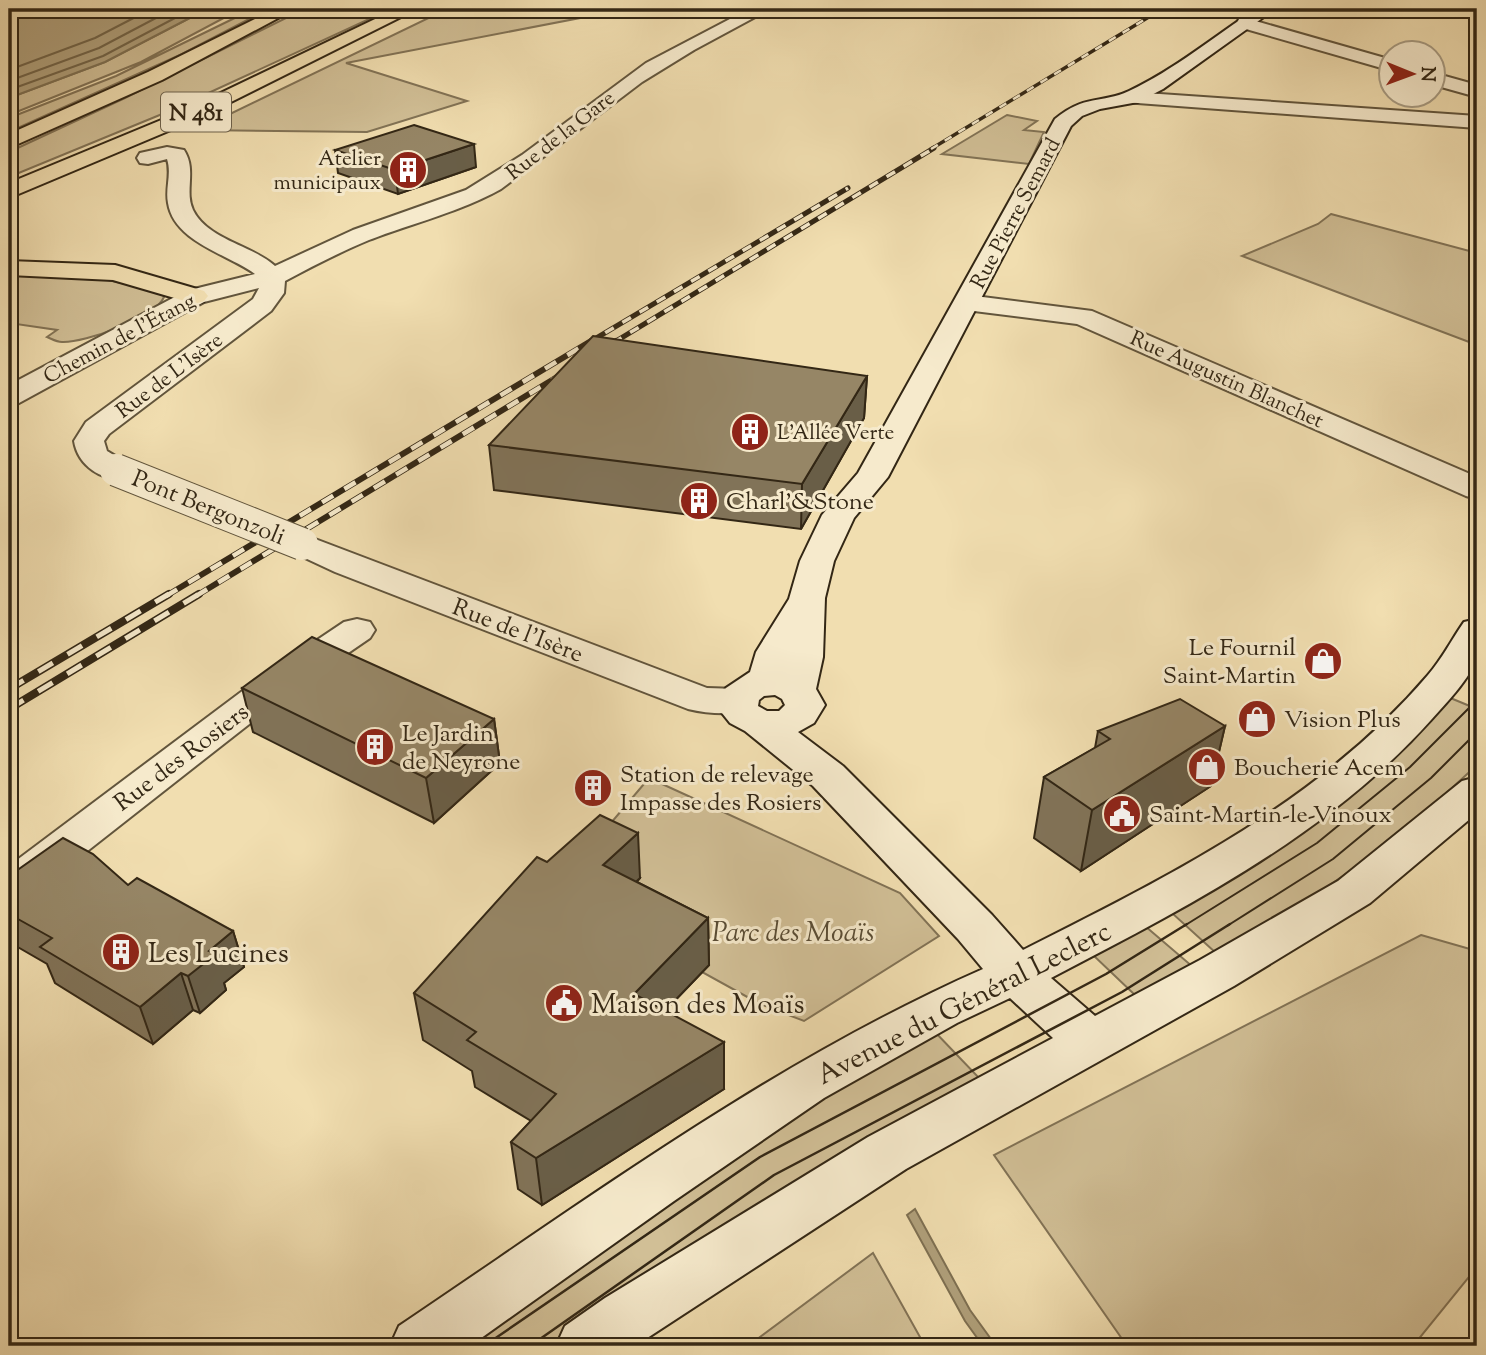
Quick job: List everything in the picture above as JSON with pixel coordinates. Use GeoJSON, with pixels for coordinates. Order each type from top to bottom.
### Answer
{"type":"FeatureCollection","features":[{"type":"Feature","properties":{"kind":"highway","name":"N 481"},"geometry":{"type":"LineString","coordinates":[[9,142],[155,76],[287,9]]}},
{"type":"Feature","properties":{"kind":"highway","name":"N 481"},"geometry":{"type":"LineString","coordinates":[[9,191],[190,115],[409,9]]}},
{"type":"Feature","properties":{"kind":"highway"},"geometry":{"type":"LineString","coordinates":[[9,268],[115,273],[195,296]]}},
{"type":"Feature","properties":{"kind":"street","name":"Rue de la Gare"},"geometry":{"type":"LineString","coordinates":[[273,277],[316,254],[474,195],[496,184],[668,55],[762,9]]}},
{"type":"Feature","properties":{"kind":"street"},"geometry":{"type":"LineString","coordinates":[[1131,98],[1176,73],[1267,9]]}},
{"type":"Feature","properties":{"kind":"street"},"geometry":{"type":"LineString","coordinates":[[1245,23],[1378,62]]}},
{"type":"Feature","properties":{"kind":"street"},"geometry":{"type":"LineString","coordinates":[[1448,83],[1477,91]]}},
{"type":"Feature","properties":{"kind":"street","name":"Rue Pierre Semard"},"geometry":{"type":"LineString","coordinates":[[771,702],[804,657],[807,598],[817,561],[839,514],[872,477],[1062,123],[1075,112],[1095,104],[1131,98],[1477,122]]}},
{"type":"Feature","properties":{"kind":"street"},"geometry":{"type":"LineString","coordinates":[[148,158],[167,153],[176,155],[181,164],[180,207],[187,218],[219,244],[263,267],[273,277]]}},
{"type":"Feature","properties":{"kind":"street","name":"Chemin de l'Étang"},"geometry":{"type":"LineString","coordinates":[[9,397],[195,296],[273,277]]}},
{"type":"Feature","properties":{"kind":"street","name":"Rue de L'Isère"},"geometry":{"type":"LineString","coordinates":[[116,470],[96,460],[90,449],[89,441],[97,428],[262,305],[271,293],[273,277]]}},
{"type":"Feature","properties":{"kind":"street","name":"Rue Augustin Blanchet"},"geometry":{"type":"LineString","coordinates":[[967,303],[1083,317],[1477,489]]}},
{"type":"Feature","properties":{"kind":"street","name":"Pont Bergonzoli"},"geometry":{"type":"LineString","coordinates":[[116,470],[302,544]]}},
{"type":"Feature","properties":{"kind":"street","name":"Rue de l'Isère"},"geometry":{"type":"LineString","coordinates":[[302,544],[346,565],[702,700],[771,702]]}},
{"type":"Feature","properties":{"kind":"street","name":"Rue des Rosiers"},"geometry":{"type":"LineString","coordinates":[[9,889],[267,691],[357,630]]}},
{"type":"Feature","properties":{"kind":"street","name":"Avenue du Général Leclerc"},"geometry":{"type":"LineString","coordinates":[[420,1346],[654,1184],[806,1083],[940,1009],[1016,975],[1175,893],[1257,845],[1391,739],[1444,681],[1477,630]]}},
{"type":"Feature","properties":{"kind":"street"},"geometry":{"type":"LineString","coordinates":[[771,702],[828,776],[975,927],[1016,975],[1091,1043]]}},
{"type":"Feature","properties":{"kind":"street"},"geometry":{"type":"LineString","coordinates":[[586,1346],[887,1153],[985,1101],[1008,1085],[1091,1043],[1354,892],[1477,791]]}},
{"type":"Feature","properties":{"kind":"green space"},"geometry":{"type":"Polygon","coordinates":[[[207,9],[268,9],[182,54],[9,132],[9,118],[116,76],[247,12],[233,13],[141,62],[9,115],[9,98],[105,62],[207,9]]]}},
{"type":"Feature","properties":{"kind":"green space"},"geometry":{"type":"Polygon","coordinates":[[[304,9],[391,9],[167,112],[9,177],[9,152],[304,9]]]}},
{"type":"Feature","properties":{"kind":"green space"},"geometry":{"type":"Polygon","coordinates":[[[447,9],[627,9],[346,63],[467,101],[367,132],[197,130],[447,9]]]}},
{"type":"Feature","properties":{"kind":"green space"},"geometry":{"type":"Polygon","coordinates":[[[1007,115],[1037,121],[1024,130],[1044,132],[1029,164],[942,154],[1007,115]]]}},
{"type":"Feature","properties":{"kind":"green space"},"geometry":{"type":"Polygon","coordinates":[[[1331,214],[1477,253],[1477,345],[1242,256],[1318,224],[1331,214]]]}},
{"type":"Feature","properties":{"kind":"green space"},"geometry":{"type":"Polygon","coordinates":[[[9,274],[108,280],[161,292],[164,297],[148,313],[118,328],[86,338],[60,342],[47,337],[57,330],[9,323],[9,274]]]}},
{"type":"Feature","properties":{"kind":"green space"},"geometry":{"type":"Polygon","coordinates":[[[1448,697],[1477,709],[1477,765],[1395,840],[1308,900],[1216,953],[1173,914],[1258,861],[1448,697]]]}},
{"type":"Feature","properties":{"kind":"green space","name":"Parc des Moaïs"},"geometry":{"type":"Polygon","coordinates":[[[649,778],[900,893],[939,936],[804,1021],[760,1004],[702,972],[709,965],[588,850],[649,778]]]}},
{"type":"Feature","properties":{"kind":"green space"},"geometry":{"type":"Polygon","coordinates":[[[1145,926],[1193,967],[1136,996],[1093,955],[1145,926]]]}},
{"type":"Feature","properties":{"kind":"green space"},"geometry":{"type":"Polygon","coordinates":[[[1421,935],[1477,951],[1477,1267],[1413,1346],[1127,1346],[994,1155],[1421,935]]]}},
{"type":"Feature","properties":{"kind":"green space"},"geometry":{"type":"Polygon","coordinates":[[[934,1031],[981,1080],[800,1184],[562,1346],[450,1346],[747,1136],[934,1031]]]}},
{"type":"Feature","properties":{"kind":"green space"},"geometry":{"type":"Polygon","coordinates":[[[873,1253],[925,1346],[748,1346],[873,1253]]]}},
{"type":"Feature","properties":{"kind":"water"},"geometry":{"type":"Polygon","coordinates":[[[9,9],[207,9],[105,62],[9,98],[9,9]]]}},
{"type":"Feature","properties":{"kind":"water"},"geometry":{"type":"Polygon","coordinates":[[[915,1209],[970,1310],[996,1346],[983,1346],[965,1321],[907,1215],[915,1209]]]}},
{"type":"Feature","properties":{"kind":"building"},"geometry":{"type":"Polygon","coordinates":[[[414,125],[474,144],[395,170],[335,150],[414,125]]]}},
{"type":"Feature","properties":{"kind":"building"},"geometry":{"type":"Polygon","coordinates":[[[593,336],[867,376],[802,484],[489,445],[593,336]]]}},
{"type":"Feature","properties":{"kind":"building"},"geometry":{"type":"Polygon","coordinates":[[[312,637],[494,719],[426,778],[242,688],[312,637]]]}},
{"type":"Feature","properties":{"kind":"building"},"geometry":{"type":"Polygon","coordinates":[[[1180,699],[1225,726],[1092,810],[1044,777],[1110,739],[1098,731],[1180,699]]]}},
{"type":"Feature","properties":{"kind":"building","name":"Maison des Moaïs"},"geometry":{"type":"Polygon","coordinates":[[[600,815],[638,833],[603,865],[708,918],[634,994],[724,1042],[536,1158],[511,1142],[556,1094],[467,1040],[476,1032],[414,993],[537,857],[547,862],[600,815]]]}},
{"type":"Feature","properties":{"kind":"building","name":"Les Lucines"},"geometry":{"type":"Polygon","coordinates":[[[63,838],[93,854],[128,885],[137,878],[233,931],[209,951],[216,954],[188,976],[181,973],[140,1007],[40,947],[52,938],[9,914],[9,876],[63,838]]]}},
{"type":"Feature","properties":{"kind":"tram line"},"geometry":{"type":"LineString","coordinates":[[1184,926],[1317,843],[1410,767],[1477,700]]}},
{"type":"Feature","properties":{"kind":"tram line"},"geometry":{"type":"LineString","coordinates":[[1227,926],[1333,859],[1431,778],[1477,732]]}},
{"type":"Feature","properties":{"kind":"tram line"},"geometry":{"type":"LineString","coordinates":[[484,1346],[760,1157],[1106,974],[1187,924]]}},
{"type":"Feature","properties":{"kind":"tram line"},"geometry":{"type":"LineString","coordinates":[[530,1346],[774,1175],[1122,992],[1230,924]]}},
{"type":"Feature","properties":{"kind":"railway"},"geometry":{"type":"LineString","coordinates":[[931,149],[1162,9]]}},
{"type":"Feature","properties":{"kind":"railway"},"geometry":{"type":"LineString","coordinates":[[613,343],[934,148]]}},
{"type":"Feature","properties":{"kind":"railway"},"geometry":{"type":"LineString","coordinates":[[588,343],[848,188]]}},
{"type":"Feature","properties":{"kind":"railway"},"geometry":{"type":"LineString","coordinates":[[166,596],[591,341]]}},
{"type":"Feature","properties":{"kind":"railway"},"geometry":{"type":"LineString","coordinates":[[600,351],[616,341]]}},
{"type":"Feature","properties":{"kind":"railway"},"geometry":{"type":"LineString","coordinates":[[196,596],[567,371]]}},
{"type":"Feature","properties":{"kind":"railway"},"geometry":{"type":"LineString","coordinates":[[9,689],[169,594]]}},
{"type":"Feature","properties":{"kind":"railway"},"geometry":{"type":"LineString","coordinates":[[9,709],[199,594]]}},
{"type":"Feature","properties":{"kind":"place","name":"Atelier municipaux"},"geometry":{"type":"Point","coordinates":[408,170]}},
{"type":"Feature","properties":{"kind":"place","name":"L'Allée Verte"},"geometry":{"type":"Point","coordinates":[750,432]}},
{"type":"Feature","properties":{"kind":"place","name":"Charl’&Stone"},"geometry":{"type":"Point","coordinates":[699,501]}},
{"type":"Feature","properties":{"kind":"place","name":"Le Fournil Saint-Martin"},"geometry":{"type":"Point","coordinates":[1323,661]}},
{"type":"Feature","properties":{"kind":"place","name":"Vision Plus"},"geometry":{"type":"Point","coordinates":[1257,719]}},
{"type":"Feature","properties":{"kind":"place","name":"Le Jardin de Neyrone"},"geometry":{"type":"Point","coordinates":[375,747]}},
{"type":"Feature","properties":{"kind":"place","name":"Boucherie Acem"},"geometry":{"type":"Point","coordinates":[1207,767]}},
{"type":"Feature","properties":{"kind":"place","name":"Station de relevage Impasse des Rosiers"},"geometry":{"type":"Point","coordinates":[593,788]}},
{"type":"Feature","properties":{"kind":"place","name":"Saint-Martin-le-Vinoux"},"geometry":{"type":"Point","coordinates":[1122,814]}},
{"type":"Feature","properties":{"kind":"place","name":"Les Lucines"},"geometry":{"type":"Point","coordinates":[121,952]}},
{"type":"Feature","properties":{"kind":"place","name":"Maison des Moaïs"},"geometry":{"type":"Point","coordinates":[564,1003]}}]}
